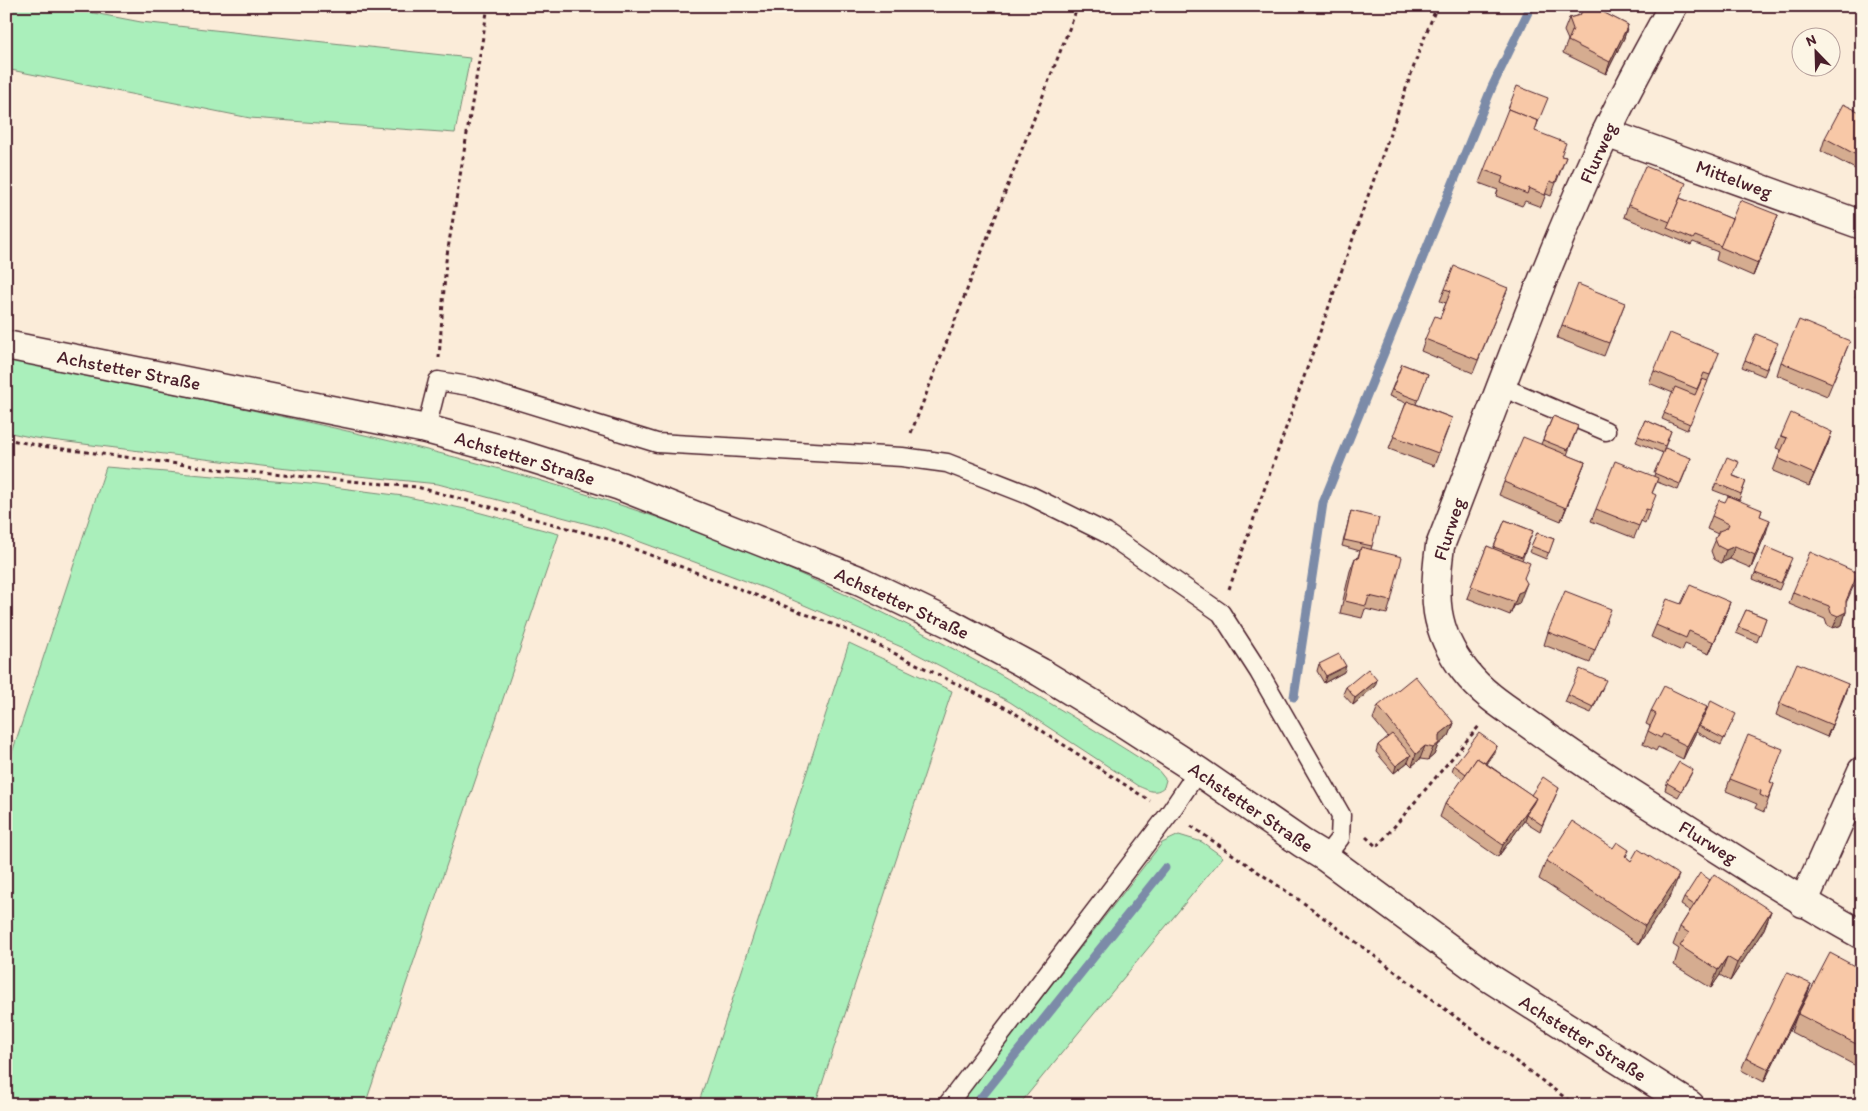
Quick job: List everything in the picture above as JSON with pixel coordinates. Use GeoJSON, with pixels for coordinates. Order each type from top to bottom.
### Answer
{"type":"FeatureCollection","features":[{"type":"Feature","properties":{"kind":"main road","name":"Flurweg"},"geometry":{"type":"LineString","coordinates":[[1673,6],[1606,133],[1551,258],[1440,546],[1435,580],[1436,613],[1446,640],[1465,671],[1485,692],[1499,703],[1579,761],[1803,903],[1862,935]]}},
{"type":"Feature","properties":{"kind":"main road","name":"Mittelweg"},"geometry":{"type":"LineString","coordinates":[[1606,133],[1862,225]]}},
{"type":"Feature","properties":{"kind":"main road","name":"Achstetter Straße"},"geometry":{"type":"LineString","coordinates":[[6,345],[426,429],[522,455],[620,486],[861,581],[952,624],[1040,672],[1198,771],[1302,844],[1325,857],[1488,977],[1690,1105]]}},
{"type":"Feature","properties":{"kind":"main road"},"geometry":{"type":"LineString","coordinates":[[1803,903],[1862,771]]}},
{"type":"Feature","properties":{"kind":"lane"},"geometry":{"type":"LineString","coordinates":[[426,429],[438,381],[475,387],[658,443],[902,457],[947,463],[1055,507],[1106,533],[1220,613],[1258,672],[1341,815],[1340,838],[1325,857]]}},
{"type":"Feature","properties":{"kind":"lane"},"geometry":{"type":"LineString","coordinates":[[1502,387],[1606,431]]}},
{"type":"Feature","properties":{"kind":"lane"},"geometry":{"type":"LineString","coordinates":[[947,1105],[1169,814],[1198,771]]}},
{"type":"Feature","properties":{"kind":"path"},"geometry":{"type":"LineString","coordinates":[[438,381],[446,261],[488,6]]}},
{"type":"Feature","properties":{"kind":"path"},"geometry":{"type":"LineString","coordinates":[[902,457],[1078,6]]}},
{"type":"Feature","properties":{"kind":"path"},"geometry":{"type":"LineString","coordinates":[[1220,613],[1420,49],[1437,6]]}},
{"type":"Feature","properties":{"kind":"path"},"geometry":{"type":"LineString","coordinates":[[6,439],[41,446],[216,469],[417,488],[608,538],[845,629],[1010,710],[1169,814],[1198,830],[1308,906],[1575,1105]]}},
{"type":"Feature","properties":{"kind":"path"},"geometry":{"type":"LineString","coordinates":[[1341,815],[1377,847],[1499,703]]}},
{"type":"Feature","properties":{"kind":"green space"},"geometry":{"type":"Polygon","coordinates":[[[6,6],[57,6],[141,22],[470,58],[455,133],[250,118],[6,69],[6,6]]]}},
{"type":"Feature","properties":{"kind":"green space"},"geometry":{"type":"Polygon","coordinates":[[[6,359],[252,410],[415,447],[576,491],[722,541],[851,597],[977,661],[1098,732],[1158,770],[1166,780],[1164,787],[1154,791],[1138,786],[1010,702],[913,652],[767,589],[603,528],[438,484],[278,468],[35,438],[6,432],[6,359]]]}},
{"type":"Feature","properties":{"kind":"green space"},"geometry":{"type":"Polygon","coordinates":[[[106,467],[310,484],[403,496],[470,510],[559,534],[365,1105],[6,1105],[6,771],[106,467]]]}},
{"type":"Feature","properties":{"kind":"green space"},"geometry":{"type":"Polygon","coordinates":[[[849,643],[952,691],[815,1105],[698,1105],[849,643]]]}},
{"type":"Feature","properties":{"kind":"green space"},"geometry":{"type":"Polygon","coordinates":[[[1179,835],[1202,842],[1223,857],[1019,1105],[958,1105],[1162,843],[1179,835]]]}},
{"type":"Feature","properties":{"kind":"building"},"geometry":{"type":"Polygon","coordinates":[[[1585,6],[1591,6],[1628,25],[1610,62],[1568,41],[1573,29],[1569,18],[1580,15],[1585,6]]]}},
{"type":"Feature","properties":{"kind":"building"},"geometry":{"type":"Polygon","coordinates":[[[1517,86],[1548,98],[1536,127],[1538,121],[1508,109],[1517,86]]]}},
{"type":"Feature","properties":{"kind":"building"},"geometry":{"type":"Polygon","coordinates":[[[1843,104],[1862,113],[1862,158],[1825,138],[1843,104]]]}},
{"type":"Feature","properties":{"kind":"building"},"geometry":{"type":"Polygon","coordinates":[[[1508,109],[1538,121],[1535,131],[1566,143],[1561,156],[1566,157],[1555,183],[1550,181],[1545,195],[1529,188],[1527,194],[1501,183],[1503,177],[1484,170],[1508,109]]]}},
{"type":"Feature","properties":{"kind":"building"},"geometry":{"type":"Polygon","coordinates":[[[1645,166],[1686,183],[1670,222],[1628,205],[1645,166]]]}},
{"type":"Feature","properties":{"kind":"building"},"geometry":{"type":"Polygon","coordinates":[[[1680,198],[1732,219],[1721,246],[1695,236],[1693,239],[1667,228],[1680,198]]]}},
{"type":"Feature","properties":{"kind":"building"},"geometry":{"type":"Polygon","coordinates":[[[1740,200],[1778,215],[1758,263],[1720,247],[1740,200]]]}},
{"type":"Feature","properties":{"kind":"building"},"geometry":{"type":"Polygon","coordinates":[[[1454,266],[1508,288],[1478,360],[1425,339],[1435,316],[1440,318],[1451,291],[1445,289],[1454,266]]]}},
{"type":"Feature","properties":{"kind":"building"},"geometry":{"type":"Polygon","coordinates":[[[1578,284],[1625,303],[1609,343],[1562,325],[1578,284]]]}},
{"type":"Feature","properties":{"kind":"building"},"geometry":{"type":"Polygon","coordinates":[[[1799,320],[1850,341],[1832,383],[1781,362],[1799,320]]]}},
{"type":"Feature","properties":{"kind":"building"},"geometry":{"type":"Polygon","coordinates":[[[1670,333],[1719,353],[1710,375],[1704,373],[1697,389],[1654,371],[1670,333]]]}},
{"type":"Feature","properties":{"kind":"building"},"geometry":{"type":"Polygon","coordinates":[[[1756,334],[1778,343],[1766,369],[1745,360],[1756,334]]]}},
{"type":"Feature","properties":{"kind":"building"},"geometry":{"type":"Polygon","coordinates":[[[1402,364],[1428,374],[1418,400],[1392,390],[1402,364]]]}},
{"type":"Feature","properties":{"kind":"building"},"geometry":{"type":"Polygon","coordinates":[[[1702,379],[1708,381],[1690,424],[1664,413],[1675,387],[1695,395],[1702,379]]]}},
{"type":"Feature","properties":{"kind":"building"},"geometry":{"type":"Polygon","coordinates":[[[1407,401],[1452,418],[1438,453],[1393,436],[1407,401]]]}},
{"type":"Feature","properties":{"kind":"building"},"geometry":{"type":"Polygon","coordinates":[[[1791,413],[1832,432],[1814,474],[1778,458],[1787,438],[1781,436],[1791,413]]]}},
{"type":"Feature","properties":{"kind":"building"},"geometry":{"type":"Polygon","coordinates":[[[1553,416],[1578,426],[1568,450],[1543,440],[1553,416]]]}},
{"type":"Feature","properties":{"kind":"building"},"geometry":{"type":"Polygon","coordinates":[[[1645,420],[1671,431],[1665,446],[1638,436],[1645,420]]]}},
{"type":"Feature","properties":{"kind":"building"},"geometry":{"type":"Polygon","coordinates":[[[1523,437],[1585,462],[1566,508],[1504,482],[1523,437]]]}},
{"type":"Feature","properties":{"kind":"building"},"geometry":{"type":"Polygon","coordinates":[[[1665,448],[1691,458],[1680,484],[1654,473],[1665,448]]]}},
{"type":"Feature","properties":{"kind":"building"},"geometry":{"type":"Polygon","coordinates":[[[1727,457],[1739,462],[1733,476],[1746,481],[1741,494],[1716,483],[1727,457]]]}},
{"type":"Feature","properties":{"kind":"building"},"geometry":{"type":"Polygon","coordinates":[[[1615,461],[1658,478],[1652,493],[1656,495],[1650,510],[1646,509],[1639,526],[1596,509],[1615,461]]]}},
{"type":"Feature","properties":{"kind":"building"},"geometry":{"type":"Polygon","coordinates":[[[1728,496],[1762,510],[1760,516],[1770,520],[1755,555],[1735,546],[1726,550],[1718,546],[1715,539],[1719,531],[1727,528],[1729,524],[1712,516],[1719,500],[1725,502],[1728,496]]]}},
{"type":"Feature","properties":{"kind":"building"},"geometry":{"type":"Polygon","coordinates":[[[1351,511],[1379,518],[1372,546],[1344,540],[1351,511]]]}},
{"type":"Feature","properties":{"kind":"building"},"geometry":{"type":"Polygon","coordinates":[[[1505,520],[1533,531],[1522,557],[1494,547],[1505,520]]]}},
{"type":"Feature","properties":{"kind":"building"},"geometry":{"type":"Polygon","coordinates":[[[1537,533],[1554,539],[1549,553],[1531,546],[1537,533]]]}},
{"type":"Feature","properties":{"kind":"building"},"geometry":{"type":"Polygon","coordinates":[[[1487,546],[1530,563],[1524,578],[1527,583],[1523,591],[1518,593],[1515,602],[1471,586],[1487,546]]]}},
{"type":"Feature","properties":{"kind":"building"},"geometry":{"type":"Polygon","coordinates":[[[1361,547],[1402,557],[1391,601],[1369,596],[1366,606],[1345,601],[1355,558],[1358,559],[1361,547]]]}},
{"type":"Feature","properties":{"kind":"building"},"geometry":{"type":"Polygon","coordinates":[[[1766,547],[1792,558],[1781,583],[1755,573],[1766,547]]]}},
{"type":"Feature","properties":{"kind":"building"},"geometry":{"type":"Polygon","coordinates":[[[1810,552],[1858,573],[1846,601],[1846,612],[1838,616],[1831,613],[1829,606],[1793,592],[1810,552]]]}},
{"type":"Feature","properties":{"kind":"building"},"geometry":{"type":"Polygon","coordinates":[[[1690,585],[1730,602],[1714,642],[1689,631],[1686,638],[1656,625],[1667,599],[1681,604],[1690,585]]]}},
{"type":"Feature","properties":{"kind":"building"},"geometry":{"type":"Polygon","coordinates":[[[1565,591],[1611,609],[1595,650],[1548,632],[1565,591]]]}},
{"type":"Feature","properties":{"kind":"building"},"geometry":{"type":"Polygon","coordinates":[[[1746,610],[1766,618],[1760,635],[1738,627],[1746,610]]]}},
{"type":"Feature","properties":{"kind":"building"},"geometry":{"type":"Polygon","coordinates":[[[1339,654],[1346,666],[1326,676],[1319,664],[1339,654]]]}},
{"type":"Feature","properties":{"kind":"building"},"geometry":{"type":"Polygon","coordinates":[[[1797,663],[1848,684],[1832,725],[1780,703],[1797,663]]]}},
{"type":"Feature","properties":{"kind":"building"},"geometry":{"type":"Polygon","coordinates":[[[1368,669],[1377,680],[1355,698],[1346,687],[1368,669]]]}},
{"type":"Feature","properties":{"kind":"building"},"geometry":{"type":"Polygon","coordinates":[[[1580,669],[1606,680],[1593,707],[1568,695],[1580,669]]]}},
{"type":"Feature","properties":{"kind":"building"},"geometry":{"type":"Polygon","coordinates":[[[1415,676],[1454,723],[1439,735],[1439,743],[1433,748],[1425,746],[1416,754],[1378,706],[1415,676]]]}},
{"type":"Feature","properties":{"kind":"building"},"geometry":{"type":"Polygon","coordinates":[[[1664,686],[1707,707],[1687,746],[1663,734],[1661,738],[1648,731],[1656,714],[1651,711],[1664,686]]]}},
{"type":"Feature","properties":{"kind":"building"},"geometry":{"type":"Polygon","coordinates":[[[1711,701],[1736,714],[1724,739],[1699,726],[1711,701]]]}},
{"type":"Feature","properties":{"kind":"building"},"geometry":{"type":"Polygon","coordinates":[[[1479,733],[1497,746],[1485,763],[1477,758],[1466,774],[1454,765],[1479,733]]]}},
{"type":"Feature","properties":{"kind":"building"},"geometry":{"type":"Polygon","coordinates":[[[1392,734],[1411,755],[1396,766],[1378,745],[1392,734]]]}},
{"type":"Feature","properties":{"kind":"building"},"geometry":{"type":"Polygon","coordinates":[[[1748,735],[1783,749],[1770,782],[1774,784],[1768,799],[1760,795],[1761,791],[1730,779],[1748,735]]]}},
{"type":"Feature","properties":{"kind":"building"},"geometry":{"type":"Polygon","coordinates":[[[1477,758],[1536,798],[1503,845],[1445,804],[1477,758]]]}},
{"type":"Feature","properties":{"kind":"building"},"geometry":{"type":"Polygon","coordinates":[[[1679,762],[1693,770],[1681,791],[1667,783],[1679,762]]]}},
{"type":"Feature","properties":{"kind":"building"},"geometry":{"type":"Polygon","coordinates":[[[1543,777],[1559,788],[1542,825],[1526,814],[1536,798],[1531,795],[1543,777]]]}},
{"type":"Feature","properties":{"kind":"building"},"geometry":{"type":"Polygon","coordinates":[[[1572,821],[1613,848],[1617,842],[1629,850],[1625,856],[1631,861],[1638,849],[1679,875],[1645,926],[1546,861],[1572,821]]]}},
{"type":"Feature","properties":{"kind":"building"},"geometry":{"type":"Polygon","coordinates":[[[1700,873],[1710,880],[1694,905],[1684,898],[1700,873]]]}},
{"type":"Feature","properties":{"kind":"building"},"geometry":{"type":"Polygon","coordinates":[[[1714,874],[1771,911],[1737,963],[1727,957],[1718,970],[1680,946],[1689,933],[1680,927],[1714,874]]]}},
{"type":"Feature","properties":{"kind":"building"},"geometry":{"type":"Polygon","coordinates":[[[1830,953],[1862,970],[1862,1047],[1798,1014],[1830,953]]]}},
{"type":"Feature","properties":{"kind":"building"},"geometry":{"type":"Polygon","coordinates":[[[1787,973],[1811,984],[1769,1069],[1746,1058],[1787,973]]]}},
{"type":"Feature","properties":{"kind":"waterway"},"geometry":{"type":"LineString","coordinates":[[1294,697],[1323,503],[1492,87],[1531,6]]}},
{"type":"Feature","properties":{"kind":"waterway"},"geometry":{"type":"LineString","coordinates":[[975,1105],[1165,868]]}}]}
